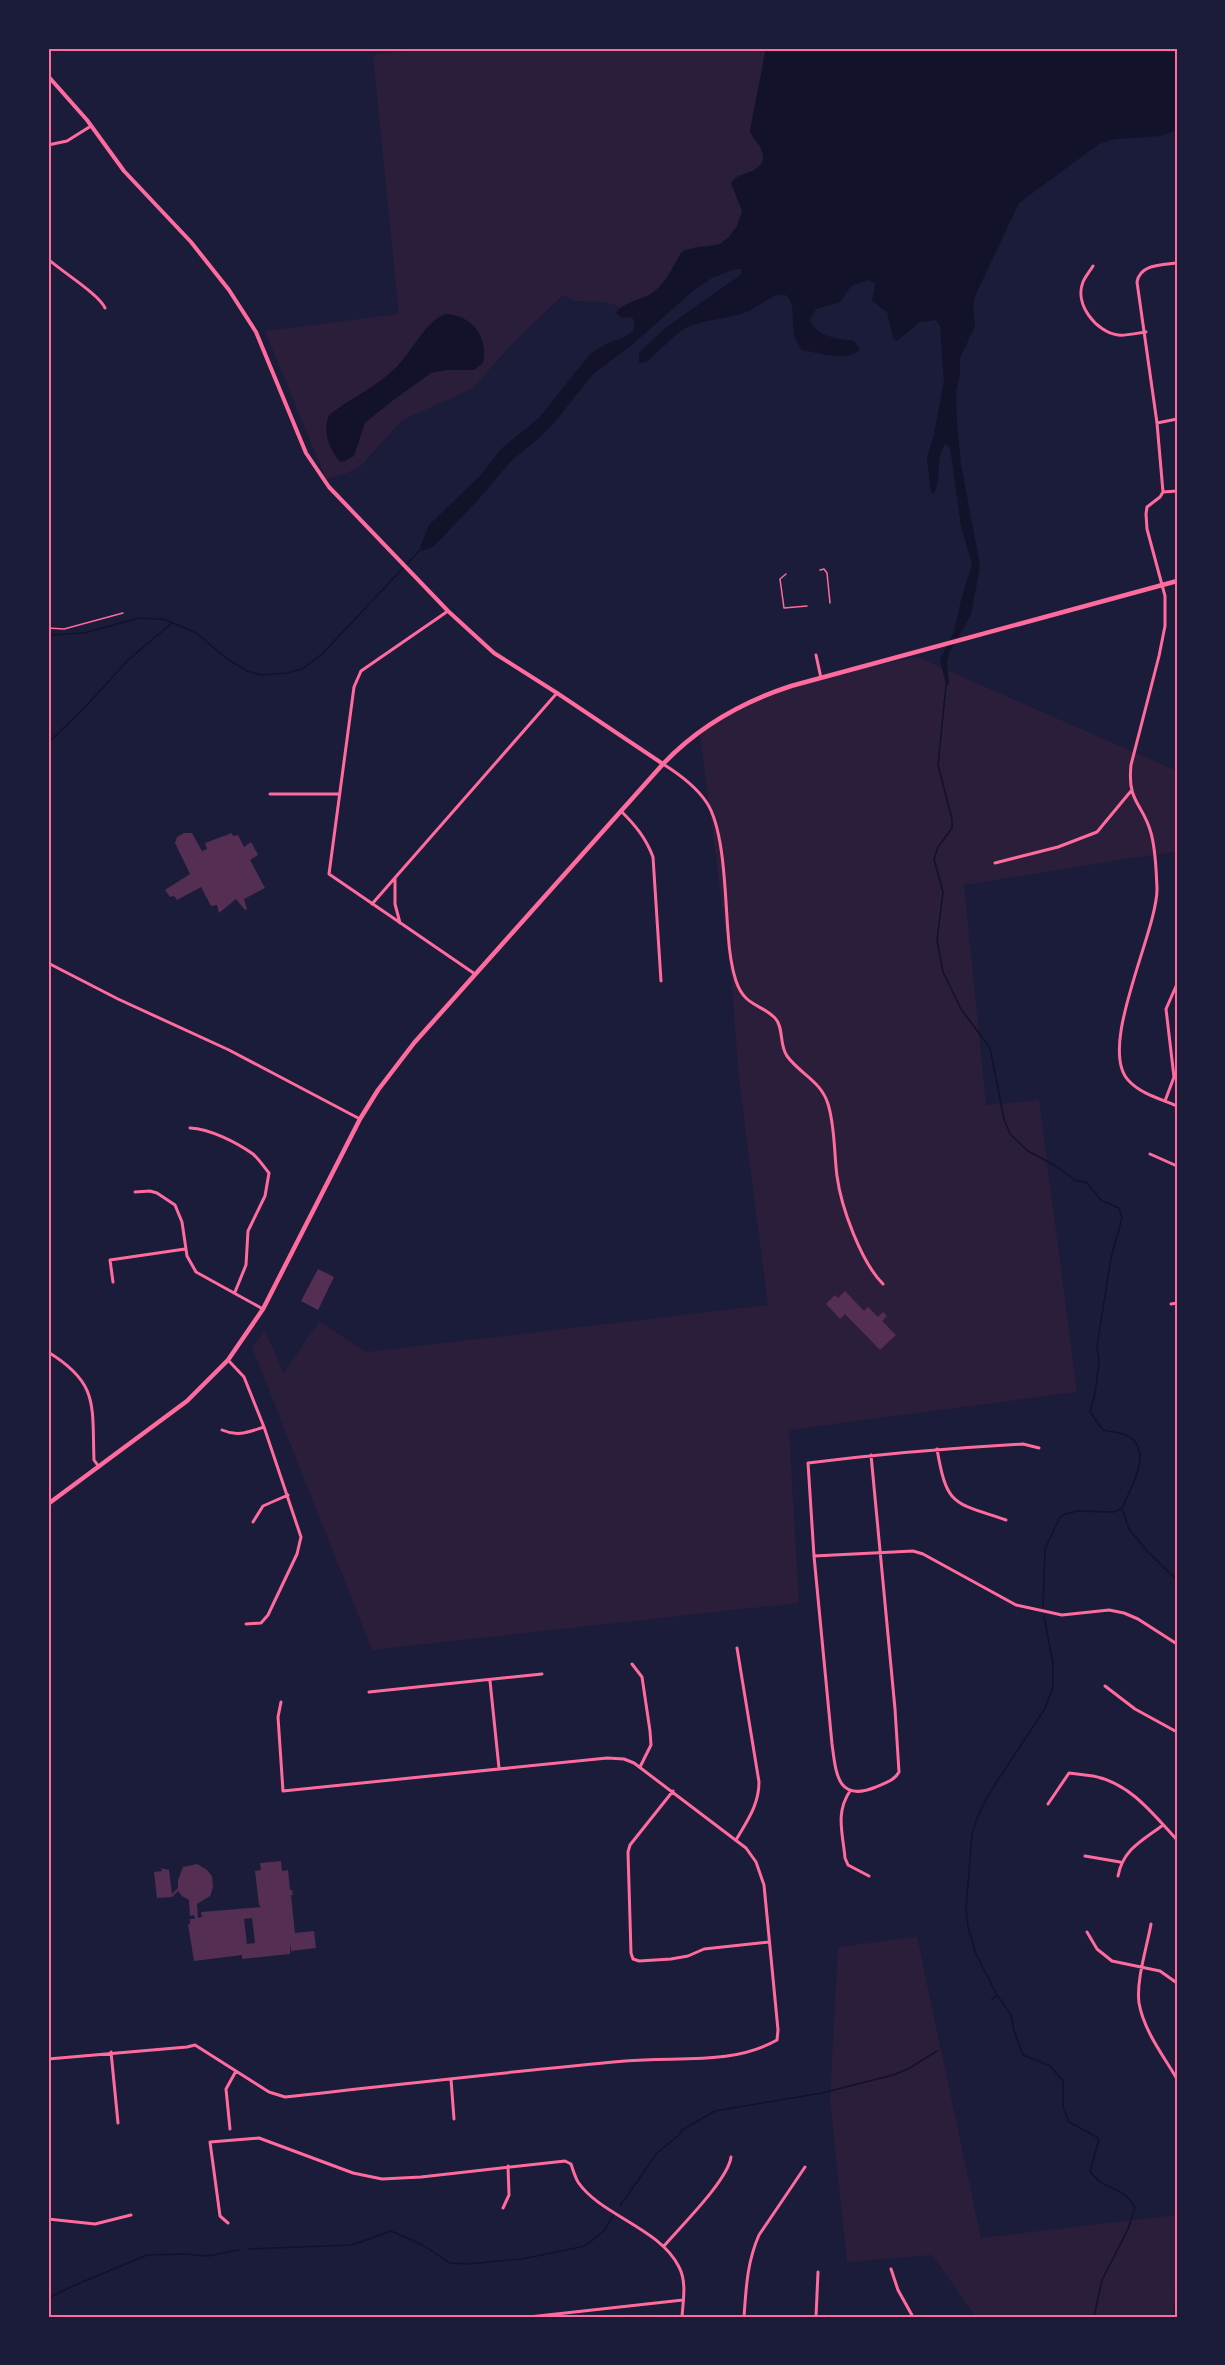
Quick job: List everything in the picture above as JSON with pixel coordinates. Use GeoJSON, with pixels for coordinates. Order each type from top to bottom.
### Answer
{"type":"FeatureCollection","features":[{"type":"Feature","properties":{"kind":"main road"},"geometry":{"type":"LineString","coordinates":[[48,1504],[187,1401],[228,1360],[263,1309],[360,1119],[398,1062],[663,764],[696,734],[740,706],[766,694],[941,644],[1177,581]]}},
{"type":"Feature","properties":{"kind":"street"},"geometry":{"type":"LineString","coordinates":[[48,76],[91,126],[124,171],[191,242],[229,290],[256,332],[306,453],[329,487],[426,589],[494,653],[663,764],[690,784],[708,805],[718,836],[729,948],[737,984],[750,1003],[774,1016],[778,1022],[782,1047],[787,1056],[815,1082],[824,1094],[830,1111],[838,1179],[843,1201],[864,1256],[883,1284]]}},
{"type":"Feature","properties":{"kind":"street"},"geometry":{"type":"LineString","coordinates":[[48,145],[67,141],[91,126]]}},
{"type":"Feature","properties":{"kind":"street"},"geometry":{"type":"LineString","coordinates":[[48,261],[102,301],[105,308]]}},
{"type":"Feature","properties":{"kind":"street"},"geometry":{"type":"LineString","coordinates":[[1177,263],[1152,267],[1138,274],[1137,282],[1146,332],[1163,492],[1149,506],[1146,514],[1147,529],[1166,608],[1159,656],[1131,765],[1131,791],[1147,820],[1151,833],[1157,890],[1156,901],[1128,999],[1120,1058],[1124,1076],[1129,1082],[1139,1090],[1177,1106]]}},
{"type":"Feature","properties":{"kind":"street"},"geometry":{"type":"LineString","coordinates":[[1093,267],[1083,283],[1081,295],[1093,321],[1107,332],[1119,335],[1146,332]]}},
{"type":"Feature","properties":{"kind":"street"},"geometry":{"type":"LineString","coordinates":[[1157,423],[1177,419]]}},
{"type":"Feature","properties":{"kind":"street"},"geometry":{"type":"LineString","coordinates":[[1163,492],[1177,491]]}},
{"type":"Feature","properties":{"kind":"street"},"geometry":{"type":"LineString","coordinates":[[448,611],[361,671],[354,687],[329,874],[474,974]]}},
{"type":"Feature","properties":{"kind":"street"},"geometry":{"type":"LineString","coordinates":[[816,655],[820,678]]}},
{"type":"Feature","properties":{"kind":"street"},"geometry":{"type":"LineString","coordinates":[[372,904],[557,693]]}},
{"type":"Feature","properties":{"kind":"street"},"geometry":{"type":"LineString","coordinates":[[995,863],[1028,857],[1097,832],[1131,791]]}},
{"type":"Feature","properties":{"kind":"street"},"geometry":{"type":"LineString","coordinates":[[270,794],[339,794]]}},
{"type":"Feature","properties":{"kind":"street"},"geometry":{"type":"LineString","coordinates":[[621,811],[638,828],[649,844],[653,857],[661,981]]}},
{"type":"Feature","properties":{"kind":"street"},"geometry":{"type":"LineString","coordinates":[[395,877],[395,904],[400,923]]}},
{"type":"Feature","properties":{"kind":"street"},"geometry":{"type":"LineString","coordinates":[[48,963],[118,999],[229,1050],[360,1119]]}},
{"type":"Feature","properties":{"kind":"street"},"geometry":{"type":"LineString","coordinates":[[1165,1101],[1174,1077],[1166,1009],[1177,984]]}},
{"type":"Feature","properties":{"kind":"street"},"geometry":{"type":"LineString","coordinates":[[190,1128],[203,1128],[255,1155],[269,1173],[265,1196],[248,1231],[246,1265],[235,1292]]}},
{"type":"Feature","properties":{"kind":"street"},"geometry":{"type":"LineString","coordinates":[[1150,1154],[1177,1166]]}},
{"type":"Feature","properties":{"kind":"street"},"geometry":{"type":"LineString","coordinates":[[135,1192],[157,1193],[175,1205],[182,1222],[185,1249],[195,1272],[263,1309]]}},
{"type":"Feature","properties":{"kind":"street"},"geometry":{"type":"LineString","coordinates":[[113,1282],[110,1260],[185,1249]]}},
{"type":"Feature","properties":{"kind":"street"},"geometry":{"type":"LineString","coordinates":[[1171,1304],[1177,1303]]}},
{"type":"Feature","properties":{"kind":"street"},"geometry":{"type":"LineString","coordinates":[[48,1352],[75,1370],[86,1386],[92,1406],[94,1460],[99,1467]]}},
{"type":"Feature","properties":{"kind":"street"},"geometry":{"type":"LineString","coordinates":[[228,1360],[243,1377],[264,1427],[300,1530],[300,1547],[268,1614],[261,1623],[246,1624]]}},
{"type":"Feature","properties":{"kind":"street"},"geometry":{"type":"LineString","coordinates":[[222,1430],[239,1435],[264,1427]]}},
{"type":"Feature","properties":{"kind":"street"},"geometry":{"type":"LineString","coordinates":[[871,1455],[899,1773],[896,1778],[866,1791],[850,1791],[845,1789],[837,1775],[814,1556],[808,1463],[871,1455],[937,1449],[1023,1444],[1039,1448]]}},
{"type":"Feature","properties":{"kind":"street"},"geometry":{"type":"LineString","coordinates":[[937,1449],[942,1479],[951,1498],[1006,1520]]}},
{"type":"Feature","properties":{"kind":"street"},"geometry":{"type":"LineString","coordinates":[[253,1522],[263,1506],[288,1495]]}},
{"type":"Feature","properties":{"kind":"street"},"geometry":{"type":"LineString","coordinates":[[814,1556],[913,1551],[923,1554],[1016,1605],[1062,1615],[1109,1610],[1125,1613],[1177,1644]]}},
{"type":"Feature","properties":{"kind":"street"},"geometry":{"type":"LineString","coordinates":[[736,1840],[753,1812],[759,1794],[737,1648]]}},
{"type":"Feature","properties":{"kind":"street"},"geometry":{"type":"LineString","coordinates":[[632,1664],[642,1677],[650,1731],[651,1745],[640,1767]]}},
{"type":"Feature","properties":{"kind":"street"},"geometry":{"type":"LineString","coordinates":[[369,1692],[542,1674]]}},
{"type":"Feature","properties":{"kind":"street"},"geometry":{"type":"LineString","coordinates":[[490,1681],[499,1769]]}},
{"type":"Feature","properties":{"kind":"street"},"geometry":{"type":"LineString","coordinates":[[1105,1686],[1135,1709],[1177,1732]]}},
{"type":"Feature","properties":{"kind":"street"},"geometry":{"type":"LineString","coordinates":[[48,2059],[187,2047],[195,2044],[269,2092],[285,2097],[627,2061],[735,2056],[764,2048],[777,2040],[778,2030],[764,1885],[756,1862],[746,1848],[640,1767],[624,1759],[607,1758],[283,1791],[278,1717],[281,1702]]}},
{"type":"Feature","properties":{"kind":"street"},"geometry":{"type":"LineString","coordinates":[[1048,1804],[1069,1773],[1094,1776],[1132,1793],[1149,1807],[1177,1840]]}},
{"type":"Feature","properties":{"kind":"street"},"geometry":{"type":"LineString","coordinates":[[673,1791],[630,1845],[628,1851],[630,1953],[633,1959],[639,1961],[671,1959],[688,1956],[704,1949],[769,1942]]}},
{"type":"Feature","properties":{"kind":"street"},"geometry":{"type":"LineString","coordinates":[[850,1791],[840,1810],[845,1858],[848,1864],[869,1876]]}},
{"type":"Feature","properties":{"kind":"street"},"geometry":{"type":"LineString","coordinates":[[1118,1876],[1120,1862],[1134,1846],[1163,1825]]}},
{"type":"Feature","properties":{"kind":"street"},"geometry":{"type":"LineString","coordinates":[[1085,1856],[1120,1862]]}},
{"type":"Feature","properties":{"kind":"street"},"geometry":{"type":"LineString","coordinates":[[1151,1924],[1138,1995],[1145,2024],[1177,2079]]}},
{"type":"Feature","properties":{"kind":"street"},"geometry":{"type":"LineString","coordinates":[[1087,1932],[1097,1949],[1112,1961],[1160,1971],[1177,1983]]}},
{"type":"Feature","properties":{"kind":"street"},"geometry":{"type":"LineString","coordinates":[[111,2052],[118,2122]]}},
{"type":"Feature","properties":{"kind":"street"},"geometry":{"type":"LineString","coordinates":[[230,2129],[226,2089],[236,2070]]}},
{"type":"Feature","properties":{"kind":"street"},"geometry":{"type":"LineString","coordinates":[[451,2079],[454,2120]]}},
{"type":"Feature","properties":{"kind":"street"},"geometry":{"type":"LineString","coordinates":[[228,2223],[220,2216],[210,2142],[259,2138],[352,2173],[382,2179],[565,2161],[571,2164],[577,2180],[588,2194],[664,2246],[680,2267],[684,2283],[682,2317]]}},
{"type":"Feature","properties":{"kind":"street"},"geometry":{"type":"LineString","coordinates":[[664,2246],[718,2184],[730,2164],[731,2157]]}},
{"type":"Feature","properties":{"kind":"street"},"geometry":{"type":"LineString","coordinates":[[503,2208],[509,2195],[508,2166]]}},
{"type":"Feature","properties":{"kind":"street"},"geometry":{"type":"LineString","coordinates":[[744,2317],[748,2271],[753,2248],[759,2235],[805,2167]]}},
{"type":"Feature","properties":{"kind":"street"},"geometry":{"type":"LineString","coordinates":[[48,2219],[95,2224],[131,2215]]}},
{"type":"Feature","properties":{"kind":"street"},"geometry":{"type":"LineString","coordinates":[[891,2269],[898,2290],[913,2317]]}},
{"type":"Feature","properties":{"kind":"street"},"geometry":{"type":"LineString","coordinates":[[816,2317],[818,2272]]}},
{"type":"Feature","properties":{"kind":"street"},"geometry":{"type":"LineString","coordinates":[[529,2317],[683,2300]]}},
{"type":"Feature","properties":{"kind":"lane"},"geometry":{"type":"LineString","coordinates":[[820,570],[824,569],[827,573],[830,603]]}},
{"type":"Feature","properties":{"kind":"lane"},"geometry":{"type":"LineString","coordinates":[[786,574],[780,579],[784,608],[807,606]]}},
{"type":"Feature","properties":{"kind":"path"},"geometry":{"type":"LineString","coordinates":[[48,628],[64,629],[123,613]]}},
{"type":"Feature","properties":{"kind":"shaded area"},"geometry":{"type":"Polygon","coordinates":[[[429,48],[766,48],[750,131],[762,149],[762,163],[755,170],[735,176],[742,211],[737,226],[720,244],[708,247],[697,246],[681,253],[663,285],[651,294],[621,307],[604,302],[574,301],[563,295],[512,344],[472,389],[402,420],[362,465],[347,473],[326,479],[265,331],[399,314],[373,55],[429,48]]]}},
{"type":"Feature","properties":{"kind":"shaded area"},"geometry":{"type":"Polygon","coordinates":[[[766,48],[1177,48],[1177,130],[1160,136],[1115,139],[1099,144],[1019,203],[975,296],[973,308],[975,326],[960,358],[960,374],[956,392],[961,464],[980,566],[971,615],[949,653],[947,662],[949,684],[946,685],[940,659],[954,632],[972,564],[961,526],[950,447],[945,444],[940,455],[936,488],[934,494],[931,492],[927,458],[934,435],[944,381],[940,326],[936,320],[920,322],[897,341],[893,339],[887,312],[872,301],[875,284],[869,280],[851,286],[840,302],[816,309],[810,320],[822,334],[854,341],[859,348],[858,352],[852,355],[831,355],[802,350],[795,338],[790,301],[788,297],[780,295],[743,313],[692,325],[674,337],[646,362],[639,363],[639,353],[665,328],[742,274],[741,269],[712,278],[694,290],[633,344],[593,374],[554,423],[511,461],[434,546],[422,551],[421,545],[429,525],[481,475],[501,449],[539,418],[590,354],[633,331],[635,323],[632,317],[622,318],[616,313],[619,309],[655,291],[664,282],[685,250],[720,244],[737,226],[742,211],[731,183],[757,168],[763,159],[761,149],[750,131],[766,48]]]}},
{"type":"Feature","properties":{"kind":"shaded area"},"geometry":{"type":"Polygon","coordinates":[[[446,314],[455,315],[471,323],[481,337],[483,363],[474,370],[446,370],[431,373],[365,423],[354,456],[343,462],[339,461],[326,433],[329,415],[393,370],[427,328],[446,314]]]}},
{"type":"Feature","properties":{"kind":"shaded area"},"geometry":{"type":"Polygon","coordinates":[[[917,657],[1177,771],[1177,851],[964,885],[986,1105],[1039,1100],[1077,1392],[789,1430],[799,1603],[372,1650],[252,1347],[265,1331],[284,1373],[319,1321],[366,1352],[768,1305],[739,1079],[731,974],[700,735],[740,705],[835,673],[917,657]]]}},
{"type":"Feature","properties":{"kind":"shaded area"},"geometry":{"type":"Polygon","coordinates":[[[917,1937],[981,2238],[1176,2215],[1177,2256],[1173,2317],[976,2317],[932,2255],[847,2262],[830,2099],[838,1947],[917,1937]]]}},
{"type":"Feature","properties":{"kind":"building"},"geometry":{"type":"Polygon","coordinates":[[[184,833],[192,833],[202,851],[207,849],[205,843],[232,833],[233,836],[238,835],[244,847],[251,842],[258,855],[250,860],[265,888],[244,899],[247,909],[245,910],[236,899],[219,913],[217,905],[211,906],[201,887],[177,900],[174,896],[170,897],[165,890],[190,874],[175,843],[177,837],[184,833]]]}},
{"type":"Feature","properties":{"kind":"building"},"geometry":{"type":"Polygon","coordinates":[[[318,1269],[334,1277],[318,1310],[301,1301],[318,1269]]]}},
{"type":"Feature","properties":{"kind":"building"},"geometry":{"type":"Polygon","coordinates":[[[845,1291],[864,1311],[868,1307],[878,1317],[883,1312],[887,1316],[882,1321],[896,1335],[880,1350],[845,1314],[840,1319],[826,1304],[835,1295],[838,1298],[845,1291]]]}},
{"type":"Feature","properties":{"kind":"building"},"geometry":{"type":"Polygon","coordinates":[[[281,1861],[282,1871],[288,1870],[290,1890],[293,1895],[291,1895],[295,1933],[314,1931],[316,1948],[291,1951],[290,1943],[290,1954],[242,1959],[242,1955],[194,1961],[188,1924],[190,1924],[190,1919],[195,1919],[194,1915],[190,1916],[189,1900],[178,1891],[172,1897],[157,1898],[154,1872],[162,1871],[161,1868],[169,1870],[172,1894],[178,1888],[178,1880],[183,1867],[197,1864],[207,1870],[212,1876],[213,1887],[210,1896],[197,1904],[198,1918],[202,1917],[201,1912],[261,1907],[255,1871],[261,1870],[260,1863],[281,1861]],[[252,1918],[244,1919],[247,1944],[255,1943],[252,1918]]]}},
{"type":"Feature","properties":{"kind":"waterway"},"geometry":{"type":"LineString","coordinates":[[48,635],[84,633],[139,618],[163,619],[195,632],[226,658],[247,671],[262,675],[287,673],[302,669],[322,654],[421,549]]}},
{"type":"Feature","properties":{"kind":"waterway"},"geometry":{"type":"LineString","coordinates":[[48,743],[129,659],[172,623]]}},
{"type":"Feature","properties":{"kind":"waterway"},"geometry":{"type":"LineString","coordinates":[[946,685],[938,765],[952,819],[952,828],[938,847],[934,859],[943,892],[937,940],[943,972],[961,1009],[990,1048],[1004,1119],[1010,1134],[1028,1151],[1056,1166],[1076,1181],[1086,1182],[1101,1200],[1119,1208],[1122,1218],[1111,1258],[1097,1346],[1099,1362],[1095,1394],[1090,1412],[1103,1430],[1126,1435],[1135,1441],[1140,1459],[1138,1469],[1122,1508],[1113,1512],[1077,1511],[1060,1517],[1045,1549],[1043,1607]]}},
{"type":"Feature","properties":{"kind":"waterway"},"geometry":{"type":"LineString","coordinates":[[1122,1509],[1129,1529],[1147,1551],[1177,1580]]}},
{"type":"Feature","properties":{"kind":"waterway"},"geometry":{"type":"LineString","coordinates":[[1044,1616],[1053,1663],[1053,1688],[1044,1710],[992,1789],[979,1813],[972,1834],[966,1909],[968,1927],[976,1954],[997,1995],[1011,2015],[1023,2055],[1050,2066],[1063,2081],[1063,2107],[1069,2122],[1099,2140],[1090,2171],[1101,2182],[1126,2196],[1135,2208],[1128,2229],[1102,2280],[1094,2317]]}},
{"type":"Feature","properties":{"kind":"waterway"},"geometry":{"type":"LineString","coordinates":[[991,2000],[996,1996]]}},
{"type":"Feature","properties":{"kind":"waterway"},"geometry":{"type":"LineString","coordinates":[[620,2206],[657,2153],[682,2130],[715,2111],[822,2093],[893,2075],[908,2069],[937,2051]]}},
{"type":"Feature","properties":{"kind":"waterway"},"geometry":{"type":"LineString","coordinates":[[248,2249],[352,2245],[391,2231],[423,2245],[450,2263],[468,2264],[522,2259],[585,2246],[604,2231],[614,2214]]}},
{"type":"Feature","properties":{"kind":"waterway"},"geometry":{"type":"LineString","coordinates":[[48,2298],[147,2255],[208,2256],[239,2250]]}}]}
